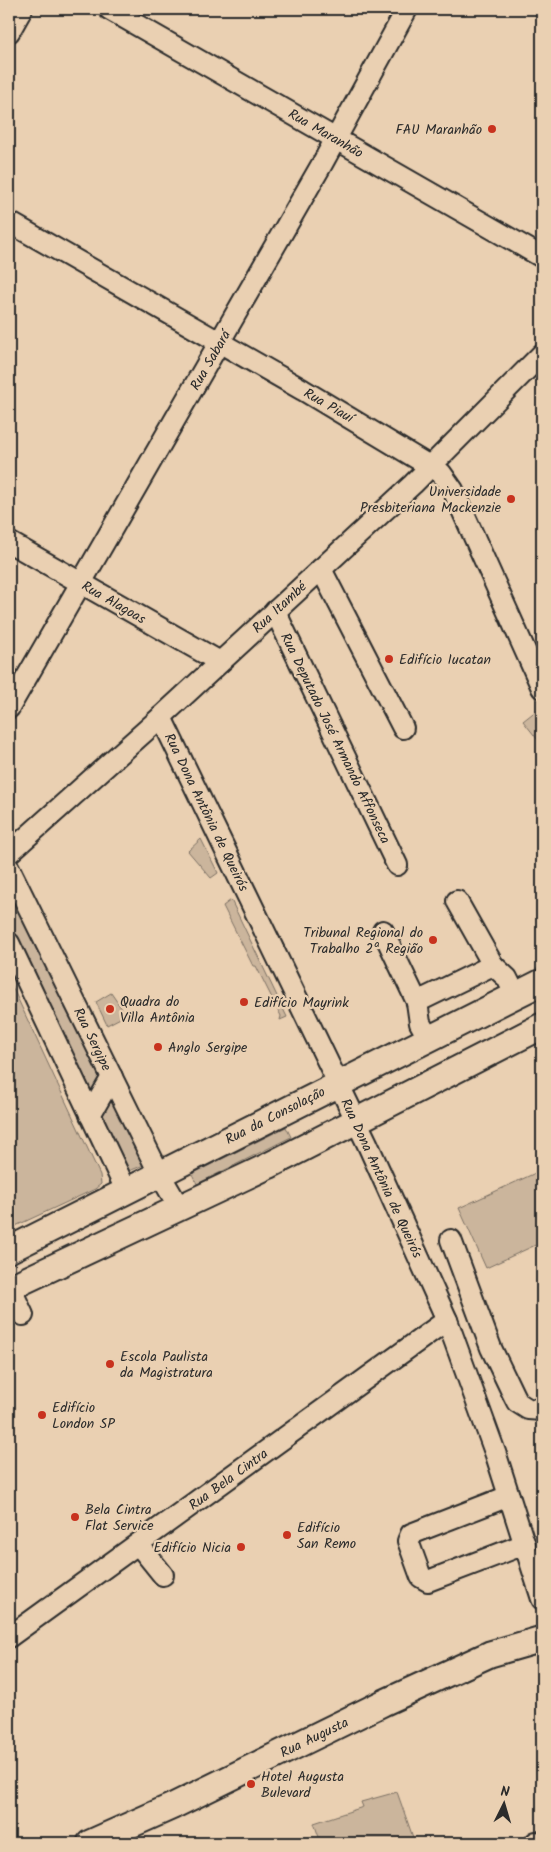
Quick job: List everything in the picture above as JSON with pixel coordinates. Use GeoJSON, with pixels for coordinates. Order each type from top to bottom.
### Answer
{"type":"FeatureCollection","features":[{"type":"Feature","properties":{"kind":"main road","name":"Rua da Consolação"},"geometry":{"type":"LineString","coordinates":[[9,1250],[542,982]]}},
{"type":"Feature","properties":{"kind":"main road"},"geometry":{"type":"LineString","coordinates":[[9,1287],[180,1209],[542,1026]]}},
{"type":"Feature","properties":{"kind":"main road","name":"Rua Augusta"},"geometry":{"type":"LineString","coordinates":[[90,1843],[173,1806],[383,1703],[481,1658],[542,1639]]}},
{"type":"Feature","properties":{"kind":"street"},"geometry":{"type":"LineString","coordinates":[[9,32],[22,9]]}},
{"type":"Feature","properties":{"kind":"street","name":"Rua Maranhão"},"geometry":{"type":"LineString","coordinates":[[110,9],[542,257]]}},
{"type":"Feature","properties":{"kind":"street","name":"Rua Sabará"},"geometry":{"type":"LineString","coordinates":[[9,708],[337,138],[407,9]]}},
{"type":"Feature","properties":{"kind":"street","name":"Rua Piauí"},"geometry":{"type":"LineString","coordinates":[[9,222],[432,466],[447,480],[453,490],[542,688]]}},
{"type":"Feature","properties":{"kind":"street","name":"Rua Itambé"},"geometry":{"type":"LineString","coordinates":[[9,853],[161,717],[432,466],[542,354]]}},
{"type":"Feature","properties":{"kind":"street","name":"Rua Alagoas"},"geometry":{"type":"LineString","coordinates":[[9,542],[220,662]]}},
{"type":"Feature","properties":{"kind":"street"},"geometry":{"type":"LineString","coordinates":[[321,569],[403,728]]}},
{"type":"Feature","properties":{"kind":"street","name":"Rua Deputado José Armando Affonseca"},"geometry":{"type":"LineString","coordinates":[[275,611],[397,865]]}},
{"type":"Feature","properties":{"kind":"street","name":"Rua Dona Antônia de Queirós"},"geometry":{"type":"LineString","coordinates":[[161,717],[357,1121],[447,1320],[509,1496],[542,1599]]}},
{"type":"Feature","properties":{"kind":"street","name":"Rua Sergipe"},"geometry":{"type":"LineString","coordinates":[[9,868],[159,1173],[180,1209]]}},
{"type":"Feature","properties":{"kind":"street"},"geometry":{"type":"LineString","coordinates":[[458,901],[493,965],[507,978],[516,996]]}},
{"type":"Feature","properties":{"kind":"street"},"geometry":{"type":"LineString","coordinates":[[382,931],[417,1002],[420,1023],[429,1039]]}},
{"type":"Feature","properties":{"kind":"street"},"geometry":{"type":"LineString","coordinates":[[9,943],[126,1190]]}},
{"type":"Feature","properties":{"kind":"street"},"geometry":{"type":"LineString","coordinates":[[417,1002],[493,965]]}},
{"type":"Feature","properties":{"kind":"street"},"geometry":{"type":"LineString","coordinates":[[90,1116],[112,1077]]}},
{"type":"Feature","properties":{"kind":"street"},"geometry":{"type":"LineString","coordinates":[[451,1240],[491,1348],[517,1402],[528,1409],[542,1410]]}},
{"type":"Feature","properties":{"kind":"street"},"geometry":{"type":"LineString","coordinates":[[9,1287],[18,1315]]}},
{"type":"Feature","properties":{"kind":"street","name":"Rua Bela Cintra"},"geometry":{"type":"LineString","coordinates":[[9,1637],[447,1320]]}},
{"type":"Feature","properties":{"kind":"street"},"geometry":{"type":"LineString","coordinates":[[509,1496],[411,1534],[408,1541],[421,1577],[428,1581],[524,1544]]}},
{"type":"Feature","properties":{"kind":"street"},"geometry":{"type":"LineString","coordinates":[[138,1544],[163,1574]]}},
{"type":"Feature","properties":{"kind":"shaded area"},"geometry":{"type":"Polygon","coordinates":[[[537,710],[542,721],[542,737],[538,740],[523,721],[537,710]]]}},
{"type":"Feature","properties":{"kind":"shaded area"},"geometry":{"type":"Polygon","coordinates":[[[201,839],[218,873],[211,878],[188,851],[201,839]]]}},
{"type":"Feature","properties":{"kind":"shaded area"},"geometry":{"type":"Polygon","coordinates":[[[9,878],[106,1081],[91,1109],[9,932],[9,878]]]}},
{"type":"Feature","properties":{"kind":"shaded area"},"geometry":{"type":"Polygon","coordinates":[[[231,900],[287,1017],[280,1020],[281,1016],[256,966],[253,966],[223,906],[231,900]]]}},
{"type":"Feature","properties":{"kind":"shaded area"},"geometry":{"type":"Polygon","coordinates":[[[9,980],[100,1175],[101,1184],[95,1189],[9,1229],[9,980]]]}},
{"type":"Feature","properties":{"kind":"shaded area","name":"Quadra do Villa Antônia"},"geometry":{"type":"Polygon","coordinates":[[[111,993],[126,1015],[107,1025],[96,1002],[111,993]]]}},
{"type":"Feature","properties":{"kind":"shaded area"},"geometry":{"type":"Polygon","coordinates":[[[109,1086],[146,1164],[122,1174],[94,1115],[109,1086]]]}},
{"type":"Feature","properties":{"kind":"shaded area"},"geometry":{"type":"Polygon","coordinates":[[[286,1127],[291,1137],[197,1184],[192,1174],[286,1127]]]}},
{"type":"Feature","properties":{"kind":"shaded area"},"geometry":{"type":"Polygon","coordinates":[[[542,1170],[542,1242],[486,1268],[459,1208],[542,1170]]]}},
{"type":"Feature","properties":{"kind":"shaded area"},"geometry":{"type":"Polygon","coordinates":[[[397,1792],[415,1843],[344,1843],[342,1839],[321,1843],[314,1823],[363,1807],[361,1802],[397,1792]]]}},
{"type":"Feature","properties":{"kind":"place","name":"FAU Maranhão"},"geometry":{"type":"Point","coordinates":[492,129]}},
{"type":"Feature","properties":{"kind":"place","name":"Universidade Presbiteriana Mackenzie"},"geometry":{"type":"Point","coordinates":[511,499]}},
{"type":"Feature","properties":{"kind":"place","name":"Edifício Iucatan"},"geometry":{"type":"Point","coordinates":[389,659]}},
{"type":"Feature","properties":{"kind":"place","name":"Tribunal Regional do Trabalho 2ª Região"},"geometry":{"type":"Point","coordinates":[433,940]}},
{"type":"Feature","properties":{"kind":"place","name":"Edifício Mayrink"},"geometry":{"type":"Point","coordinates":[244,1002]}},
{"type":"Feature","properties":{"kind":"place","name":"Quadra do Villa Antônia"},"geometry":{"type":"Point","coordinates":[110,1009]}},
{"type":"Feature","properties":{"kind":"place","name":"Anglo Sergipe"},"geometry":{"type":"Point","coordinates":[158,1047]}},
{"type":"Feature","properties":{"kind":"place","name":"Escola Paulista da Magistratura"},"geometry":{"type":"Point","coordinates":[110,1364]}},
{"type":"Feature","properties":{"kind":"place","name":"Edifício London SP"},"geometry":{"type":"Point","coordinates":[42,1415]}},
{"type":"Feature","properties":{"kind":"place","name":"Bela Cintra Flat Service"},"geometry":{"type":"Point","coordinates":[75,1517]}},
{"type":"Feature","properties":{"kind":"place","name":"Edifício San Remo"},"geometry":{"type":"Point","coordinates":[287,1535]}},
{"type":"Feature","properties":{"kind":"place","name":"Edifício Nicia"},"geometry":{"type":"Point","coordinates":[241,1547]}},
{"type":"Feature","properties":{"kind":"place","name":"Hotel Augusta Bulevard"},"geometry":{"type":"Point","coordinates":[251,1784]}}]}
